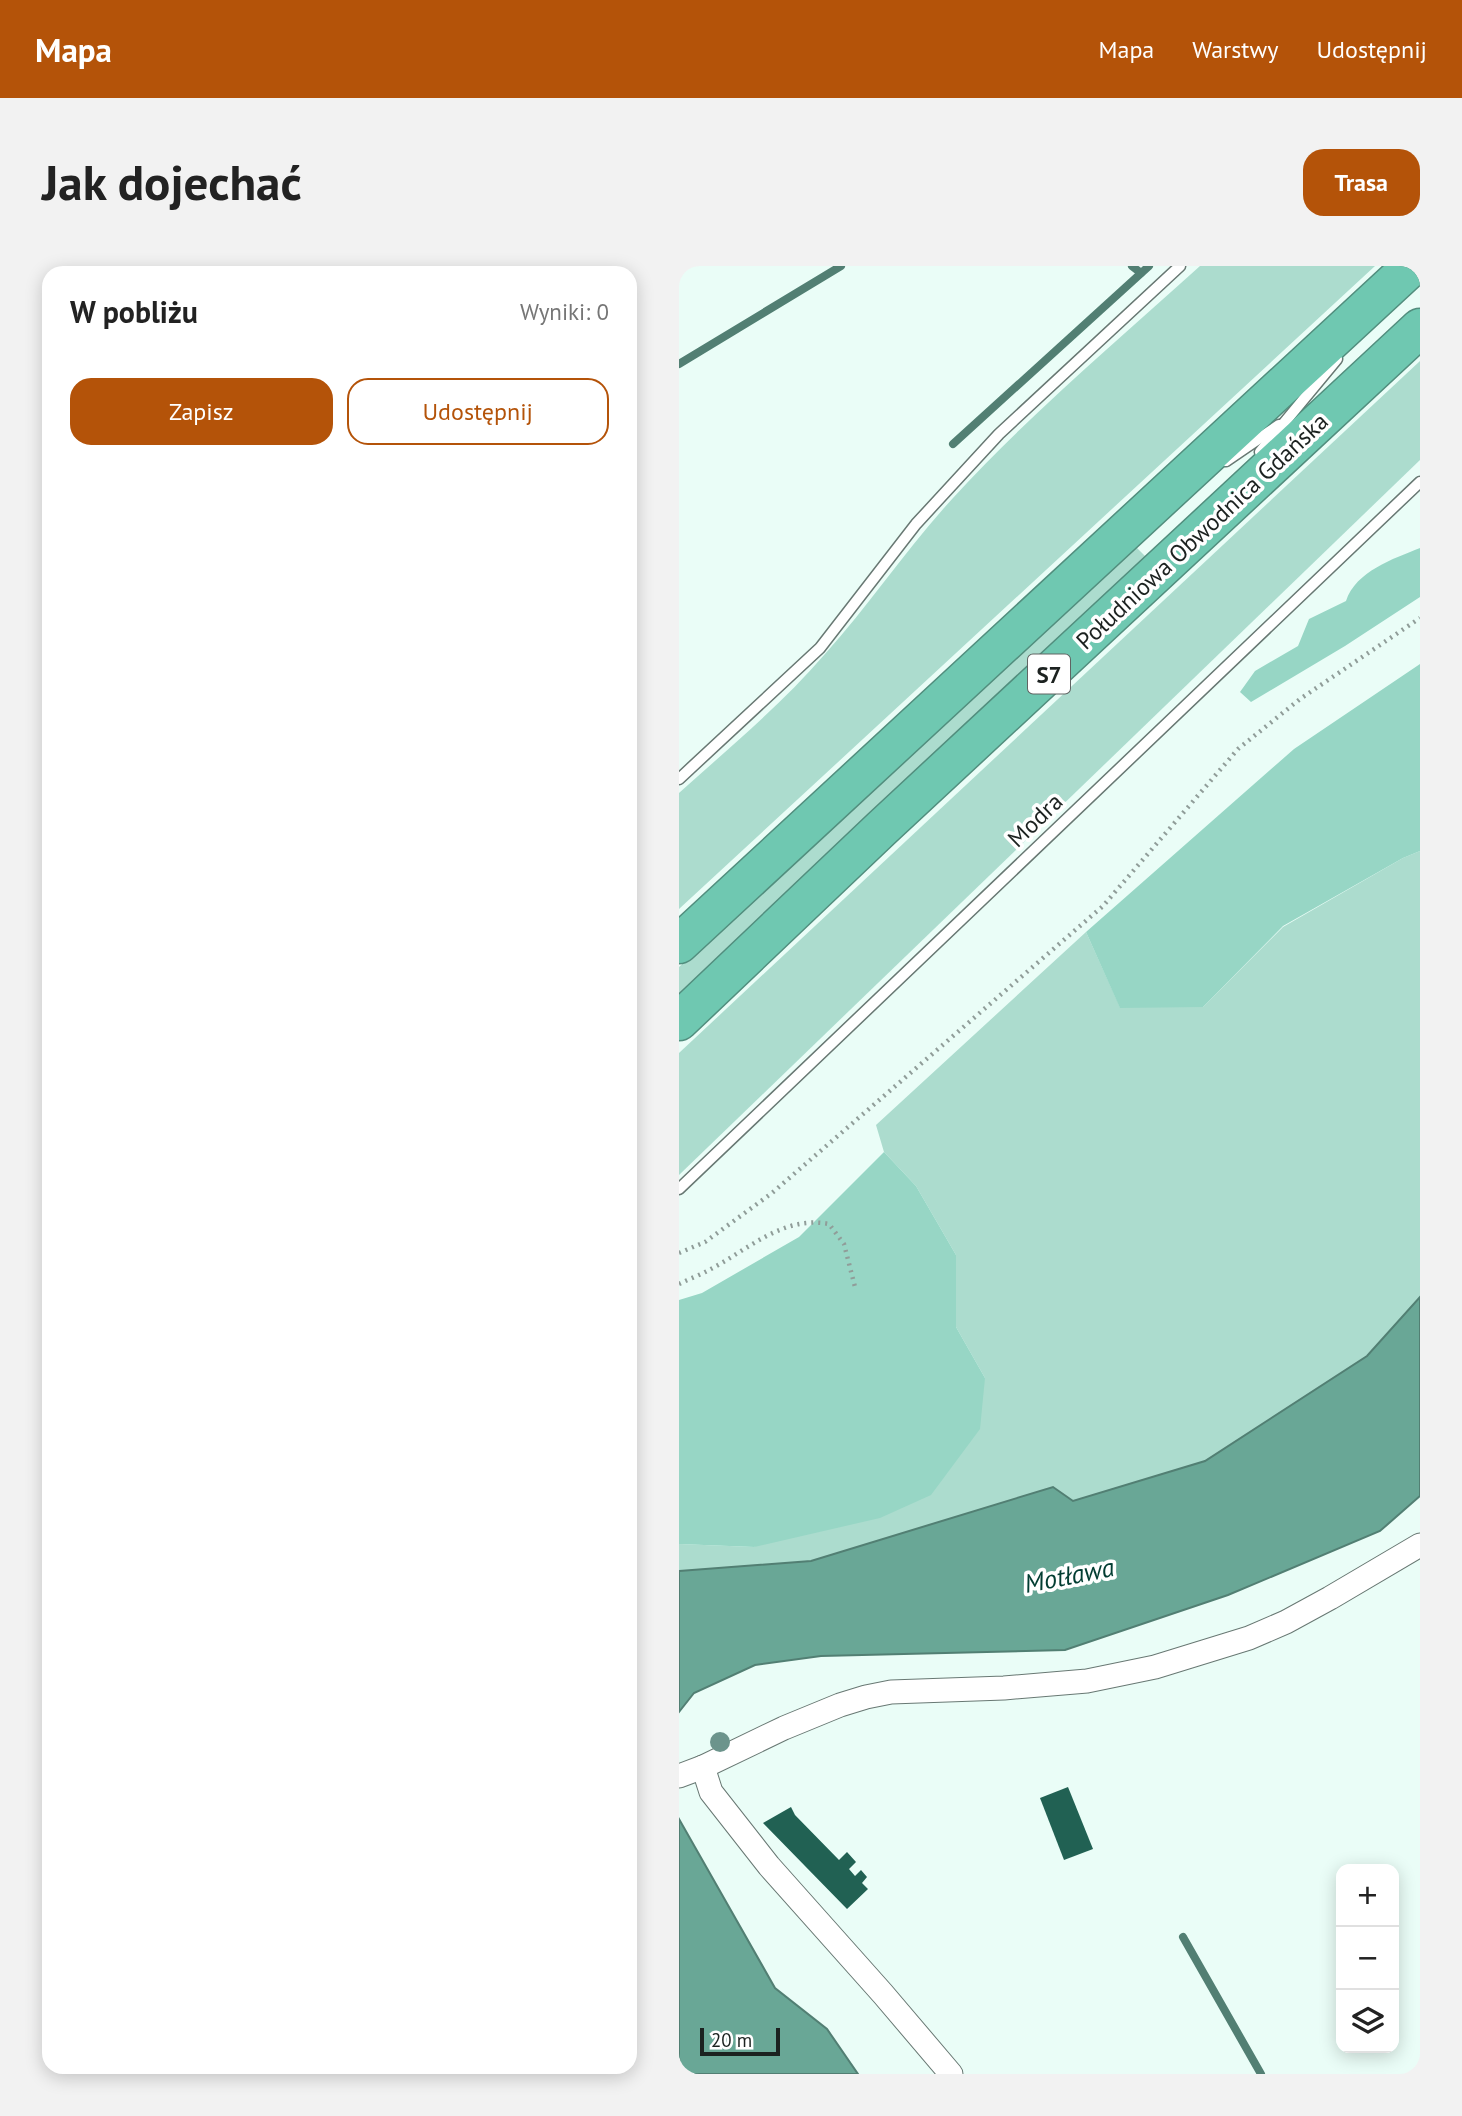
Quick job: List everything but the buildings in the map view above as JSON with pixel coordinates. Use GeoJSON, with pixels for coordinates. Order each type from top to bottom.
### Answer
{"type":"FeatureCollection","features":[{"type":"Feature","properties":{"kind":"highway","name":"S7"},"geometry":{"type":"LineString","coordinates":[[679,944],[1412,266]]}},
{"type":"Feature","properties":{"kind":"highway","name":"Południowa Obwodnica Gdańska"},"geometry":{"type":"LineString","coordinates":[[679,1021],[882,828],[1420,328]]}},
{"type":"Feature","properties":{"kind":"street"},"geometry":{"type":"LineString","coordinates":[[679,1776],[784,1728],[866,1697],[891,1692],[1004,1688],[1087,1681],[1155,1667],[1249,1638],[1286,1622],[1420,1545]]}},
{"type":"Feature","properties":{"kind":"street"},"geometry":{"type":"LineString","coordinates":[[703,1767],[711,1791],[769,1866],[951,2074]]}},
{"type":"Feature","properties":{"kind":"lane"},"geometry":{"type":"LineString","coordinates":[[679,779],[820,648],[916,524],[999,434],[1180,266]]}},
{"type":"Feature","properties":{"kind":"lane"},"geometry":{"type":"LineString","coordinates":[[1360,331],[1412,266]]}},
{"type":"Feature","properties":{"kind":"lane"},"geometry":{"type":"LineString","coordinates":[[1366,362],[1420,322]]}},
{"type":"Feature","properties":{"kind":"lane"},"geometry":{"type":"LineString","coordinates":[[1255,458],[1343,352]]}},
{"type":"Feature","properties":{"kind":"lane"},"geometry":{"type":"LineString","coordinates":[[1213,471],[1323,393]]}},
{"type":"Feature","properties":{"kind":"lane","name":"Modra"},"geometry":{"type":"LineString","coordinates":[[679,1189],[1420,482]]}},
{"type":"Feature","properties":{"kind":"lane"},"geometry":{"type":"LineString","coordinates":[[1124,532],[1191,486]]}},
{"type":"Feature","properties":{"kind":"lane"},"geometry":{"type":"LineString","coordinates":[[1159,572],[1229,489]]}},
{"type":"Feature","properties":{"kind":"path"},"geometry":{"type":"LineString","coordinates":[[679,1253],[705,1242],[772,1193],[1103,905],[1238,750],[1300,699],[1420,618]]}},
{"type":"Feature","properties":{"kind":"path"},"geometry":{"type":"LineString","coordinates":[[679,1284],[709,1271],[786,1227],[814,1221],[829,1224],[844,1244],[855,1287]]}},
{"type":"Feature","properties":{"kind":"shaded area"},"geometry":{"type":"Polygon","coordinates":[[[1200,266],[1375,266],[679,909],[679,793],[808,673],[858,616],[936,517],[982,467],[1073,379],[1200,266]]]}},
{"type":"Feature","properties":{"kind":"shaded area"},"geometry":{"type":"Polygon","coordinates":[[[1420,361],[1420,460],[679,1175],[679,1053],[1420,361]]]}},
{"type":"Feature","properties":{"kind":"shaded area"},"geometry":{"type":"Polygon","coordinates":[[[1134,545],[1148,559],[679,996],[679,967],[1134,545]]]}},
{"type":"Feature","properties":{"kind":"shaded area"},"geometry":{"type":"Polygon","coordinates":[[[1420,548],[1420,597],[1251,702],[1240,692],[1255,671],[1298,646],[1309,619],[1346,601],[1358,582],[1377,567],[1420,548]]]}},
{"type":"Feature","properties":{"kind":"shaded area"},"geometry":{"type":"Polygon","coordinates":[[[1420,664],[1420,851],[1283,926],[1203,1007],[1120,1008],[1086,932],[1294,749],[1420,664]]]}},
{"type":"Feature","properties":{"kind":"shaded area"},"geometry":{"type":"Polygon","coordinates":[[[1420,851],[1420,1297],[1367,1356],[1205,1461],[1073,1501],[1053,1487],[811,1561],[679,1571],[679,1544],[754,1547],[985,1378],[956,1327],[956,1255],[916,1186],[884,1152],[876,1125],[1086,932],[1120,1007],[1203,1007],[1283,927],[1403,858],[1420,851]]]}},
{"type":"Feature","properties":{"kind":"shaded area"},"geometry":{"type":"Polygon","coordinates":[[[884,1152],[916,1186],[956,1255],[956,1327],[985,1378],[980,1429],[931,1495],[880,1518],[754,1547],[679,1544],[679,1300],[702,1293],[799,1237],[884,1152]]]}},
{"type":"Feature","properties":{"kind":"water","name":"Motława"},"geometry":{"type":"Polygon","coordinates":[[[1420,1297],[1420,1496],[1380,1531],[1228,1595],[1065,1650],[821,1656],[755,1665],[694,1693],[679,1712],[679,1571],[811,1561],[1053,1487],[1073,1501],[1205,1461],[1367,1356],[1420,1297]]]}},
{"type":"Feature","properties":{"kind":"water"},"geometry":{"type":"Polygon","coordinates":[[[679,1819],[775,1988],[827,2029],[858,2074],[683,2074],[679,2058],[679,1819]]]}},
{"type":"Feature","properties":{"kind":"waterway"},"geometry":{"type":"LineString","coordinates":[[679,364],[841,266]]}},
{"type":"Feature","properties":{"kind":"waterway"},"geometry":{"type":"LineString","coordinates":[[1132,266],[1141,273]]}},
{"type":"Feature","properties":{"kind":"waterway"},"geometry":{"type":"LineString","coordinates":[[953,444],[1149,266]]}},
{"type":"Feature","properties":{"kind":"waterway"},"geometry":{"type":"LineString","coordinates":[[1183,1937],[1261,2074]]}}]}
